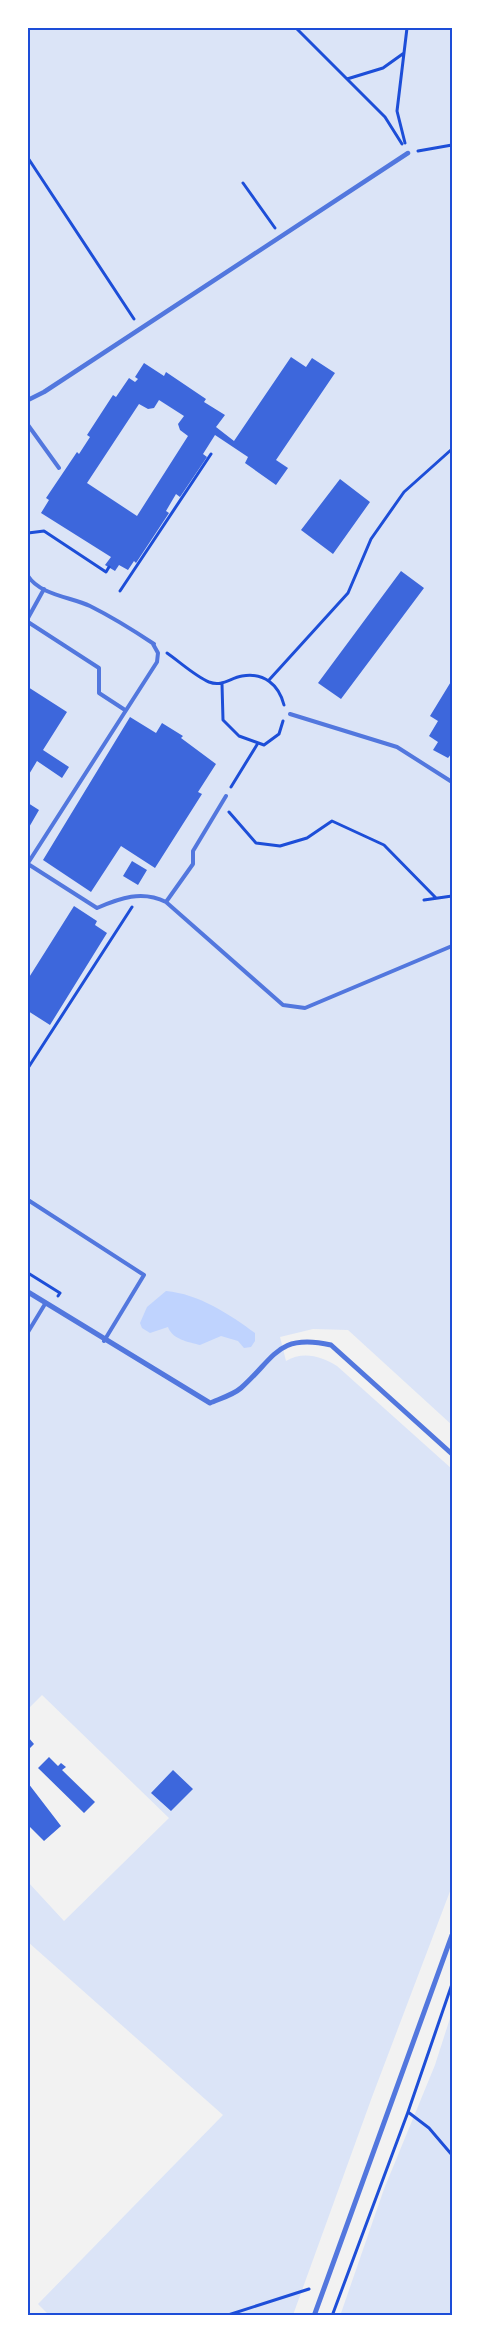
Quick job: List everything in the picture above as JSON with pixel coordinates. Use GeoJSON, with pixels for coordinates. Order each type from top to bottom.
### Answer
{"type":"FeatureCollection","features":[{"type":"Feature","properties":{"kind":"street"},"geometry":{"type":"LineString","coordinates":[[28,400],[44,392],[408,153]]}},
{"type":"Feature","properties":{"kind":"street"},"geometry":{"type":"LineString","coordinates":[[28,1292],[104,1341],[210,1403],[240,1390],[278,1349],[309,1340],[331,1345],[452,1454]]}},
{"type":"Feature","properties":{"kind":"street"},"geometry":{"type":"LineString","coordinates":[[314,2316],[452,1935]]}},
{"type":"Feature","properties":{"kind":"lane"},"geometry":{"type":"LineString","coordinates":[[28,425],[58,468]]}},
{"type":"Feature","properties":{"kind":"lane"},"geometry":{"type":"LineString","coordinates":[[28,576],[44,589],[89,606],[128,626],[158,647]]}},
{"type":"Feature","properties":{"kind":"lane"},"geometry":{"type":"LineString","coordinates":[[44,589],[28,620],[99,668],[99,693],[125,710]]}},
{"type":"Feature","properties":{"kind":"lane"},"geometry":{"type":"LineString","coordinates":[[153,644],[158,653],[157,662],[28,864],[97,908],[126,896],[155,896],[166,902],[284,1005],[304,1008],[452,946]]}},
{"type":"Feature","properties":{"kind":"lane"},"geometry":{"type":"LineString","coordinates":[[290,714],[397,747],[452,782]]}},
{"type":"Feature","properties":{"kind":"lane"},"geometry":{"type":"LineString","coordinates":[[166,902],[193,864],[192,850],[226,796]]}},
{"type":"Feature","properties":{"kind":"lane"},"geometry":{"type":"LineString","coordinates":[[28,1200],[144,1275],[104,1341]]}},
{"type":"Feature","properties":{"kind":"lane"},"geometry":{"type":"LineString","coordinates":[[28,1332],[45,1304]]}},
{"type":"Feature","properties":{"kind":"path"},"geometry":{"type":"LineString","coordinates":[[296,28],[385,117],[408,153]]}},
{"type":"Feature","properties":{"kind":"path"},"geometry":{"type":"LineString","coordinates":[[407,28],[397,110],[408,153]]}},
{"type":"Feature","properties":{"kind":"path"},"geometry":{"type":"LineString","coordinates":[[347,80],[383,68],[404,52]]}},
{"type":"Feature","properties":{"kind":"path"},"geometry":{"type":"LineString","coordinates":[[408,153],[452,145]]}},
{"type":"Feature","properties":{"kind":"path"},"geometry":{"type":"LineString","coordinates":[[28,158],[140,328]]}},
{"type":"Feature","properties":{"kind":"path"},"geometry":{"type":"LineString","coordinates":[[243,183],[281,237]]}},
{"type":"Feature","properties":{"kind":"path"},"geometry":{"type":"LineString","coordinates":[[270,680],[348,593],[371,539],[404,492],[452,449]]}},
{"type":"Feature","properties":{"kind":"path"},"geometry":{"type":"LineString","coordinates":[[120,591],[211,454]]}},
{"type":"Feature","properties":{"kind":"path"},"geometry":{"type":"LineString","coordinates":[[28,534],[44,531],[106,572],[110,567]]}},
{"type":"Feature","properties":{"kind":"path"},"geometry":{"type":"LineString","coordinates":[[158,647],[208,682],[222,684],[241,676],[257,675],[270,680],[282,696],[286,714],[279,734],[264,744],[239,736],[223,720],[222,684]]}},
{"type":"Feature","properties":{"kind":"path"},"geometry":{"type":"LineString","coordinates":[[226,796],[258,743]]}},
{"type":"Feature","properties":{"kind":"path"},"geometry":{"type":"LineString","coordinates":[[222,804],[256,843],[280,846],[307,838],[332,821],[384,845],[436,898]]}},
{"type":"Feature","properties":{"kind":"path"},"geometry":{"type":"LineString","coordinates":[[28,1068],[139,896]]}},
{"type":"Feature","properties":{"kind":"path"},"geometry":{"type":"LineString","coordinates":[[424,900],[452,896]]}},
{"type":"Feature","properties":{"kind":"path"},"geometry":{"type":"LineString","coordinates":[[332,2316],[408,2112],[452,1984]]}},
{"type":"Feature","properties":{"kind":"path"},"geometry":{"type":"LineString","coordinates":[[408,2112],[429,2128],[452,2155]]}},
{"type":"Feature","properties":{"kind":"path"},"geometry":{"type":"LineString","coordinates":[[225,2316],[309,2289]]}},
{"type":"Feature","properties":{"kind":"shaded area"},"geometry":{"type":"Polygon","coordinates":[[[28,28],[452,28],[452,1425],[348,1330],[313,1329],[280,1337],[286,1361],[299,1356],[312,1356],[337,1366],[452,1469],[452,1886],[372,2097],[293,2315],[50,2316],[38,2304],[223,2115],[28,1942],[28,1882],[64,1921],[169,1818],[42,1695],[28,1709],[28,28]]]}},
{"type":"Feature","properties":{"kind":"shaded area"},"geometry":{"type":"Polygon","coordinates":[[[452,2012],[452,2315],[340,2316],[384,2189],[435,2065],[452,2012]]]}},
{"type":"Feature","properties":{"kind":"water"},"geometry":{"type":"Polygon","coordinates":[[[166,1291],[190,1296],[224,1312],[255,1333],[255,1341],[251,1347],[244,1348],[238,1341],[221,1336],[200,1345],[177,1337],[168,1327],[150,1333],[142,1328],[140,1323],[147,1307],[166,1291]]]}},
{"type":"Feature","properties":{"kind":"building"},"geometry":{"type":"Polygon","coordinates":[[[291,357],[306,367],[312,358],[335,373],[276,460],[288,468],[276,485],[245,463],[248,457],[215,435],[203,454],[207,457],[180,497],[176,494],[166,511],[169,513],[136,563],[134,561],[128,570],[119,565],[115,571],[105,565],[111,557],[41,513],[49,500],[46,498],[77,452],[79,454],[90,437],[87,435],[113,395],[116,397],[129,378],[135,382],[138,379],[135,377],[144,363],[164,376],[166,372],[206,399],[204,402],[225,415],[216,427],[234,441],[291,357]],[[159,400],[154,408],[148,409],[139,404],[87,483],[137,516],[188,436],[180,430],[178,424],[184,416],[159,400]]]}},
{"type":"Feature","properties":{"kind":"building"},"geometry":{"type":"Polygon","coordinates":[[[340,479],[370,502],[333,554],[301,530],[340,479]]]}},
{"type":"Feature","properties":{"kind":"building"},"geometry":{"type":"Polygon","coordinates":[[[401,571],[424,588],[341,699],[318,683],[401,571]]]}},
{"type":"Feature","properties":{"kind":"building"},"geometry":{"type":"Polygon","coordinates":[[[452,680],[452,753],[448,758],[433,750],[438,742],[429,736],[438,721],[430,716],[452,680]]]}},
{"type":"Feature","properties":{"kind":"building"},"geometry":{"type":"Polygon","coordinates":[[[28,687],[67,712],[43,750],[69,767],[62,778],[37,761],[28,776],[28,687]]]}},
{"type":"Feature","properties":{"kind":"building"},"geometry":{"type":"Polygon","coordinates":[[[130,717],[156,733],[162,723],[183,736],[181,738],[216,764],[198,792],[202,794],[155,868],[121,846],[91,892],[43,860],[130,717]]]}},
{"type":"Feature","properties":{"kind":"building"},"geometry":{"type":"Polygon","coordinates":[[[28,803],[39,810],[28,829],[28,803]]]}},
{"type":"Feature","properties":{"kind":"building"},"geometry":{"type":"Polygon","coordinates":[[[132,861],[147,870],[138,885],[123,876],[132,861]]]}},
{"type":"Feature","properties":{"kind":"building"},"geometry":{"type":"Polygon","coordinates":[[[74,906],[97,921],[95,925],[107,933],[50,1025],[28,1011],[28,979],[74,906]]]}},
{"type":"Feature","properties":{"kind":"building"},"geometry":{"type":"Polygon","coordinates":[[[28,1737],[34,1744],[28,1750],[28,1737]]]}},
{"type":"Feature","properties":{"kind":"building"},"geometry":{"type":"Polygon","coordinates":[[[49,1757],[58,1766],[61,1763],[66,1767],[62,1770],[95,1802],[84,1813],[38,1768],[49,1757]]]}},
{"type":"Feature","properties":{"kind":"building"},"geometry":{"type":"Polygon","coordinates":[[[173,1770],[193,1789],[171,1811],[151,1793],[173,1770]]]}},
{"type":"Feature","properties":{"kind":"building"},"geometry":{"type":"Polygon","coordinates":[[[28,1783],[61,1826],[44,1841],[28,1825],[28,1783]]]}}]}
